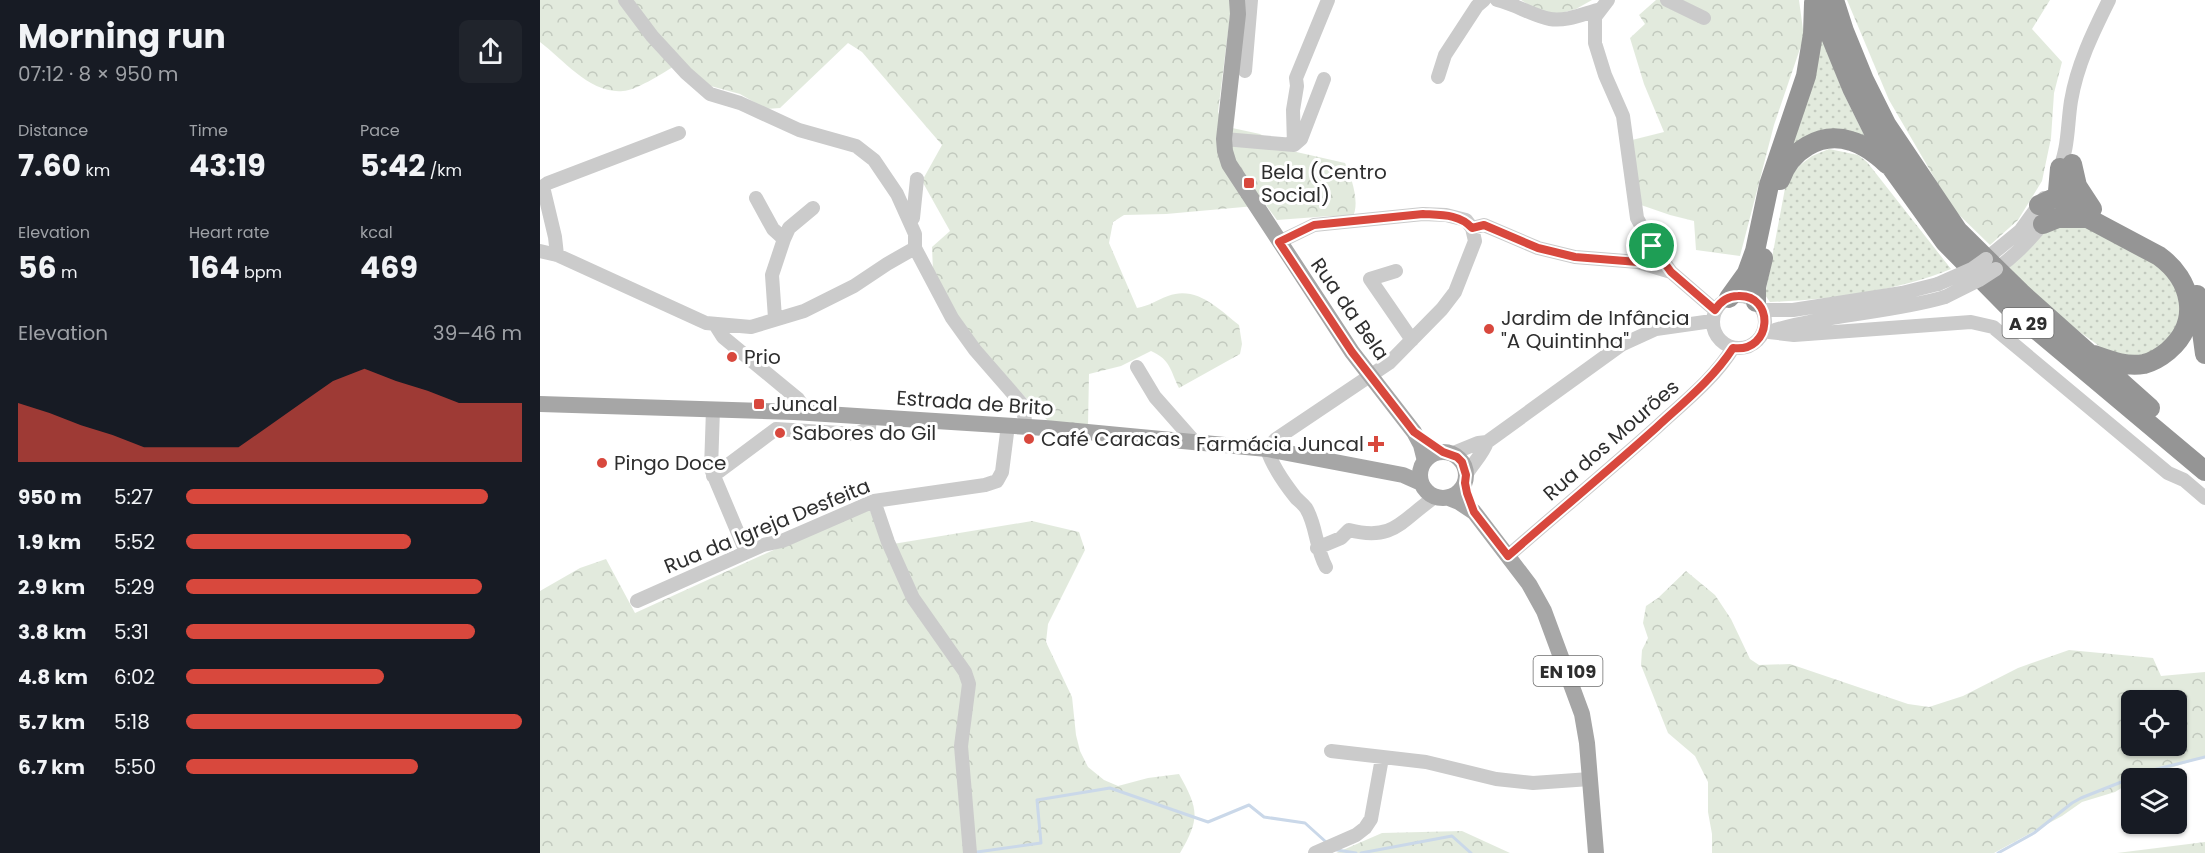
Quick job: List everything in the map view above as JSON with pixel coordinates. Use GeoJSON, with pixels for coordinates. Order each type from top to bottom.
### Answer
{"type":"FeatureCollection","features":[{"type":"Feature","properties":{"kind":"highway","name":"A 29"},"geometry":{"type":"LineString","coordinates":[[1815,0],[1852,88],[1891,167],[1945,242],[2007,305],[2205,471]]}},
{"type":"Feature","properties":{"kind":"highway"},"geometry":{"type":"LineString","coordinates":[[1719,310],[1747,273],[1755,251],[1769,185],[1806,76],[1813,34],[1815,0]]}},
{"type":"Feature","properties":{"kind":"highway","name":"A 29"},"geometry":{"type":"LineString","coordinates":[[1834,0],[1864,80],[1886,124],[1958,231],[2013,286],[2140,400],[2205,454]]}},
{"type":"Feature","properties":{"kind":"highway"},"geometry":{"type":"LineString","coordinates":[[1759,306],[1756,287],[1780,178],[1791,159],[1810,144],[1821,140],[1845,139],[1864,147],[1891,167]]}},
{"type":"Feature","properties":{"kind":"highway"},"geometry":{"type":"LineString","coordinates":[[2066,166],[2090,214]]}},
{"type":"Feature","properties":{"kind":"highway"},"geometry":{"type":"LineString","coordinates":[[2060,197],[2058,185],[2066,166]]}},
{"type":"Feature","properties":{"kind":"highway"},"geometry":{"type":"LineString","coordinates":[[2041,214],[2060,197],[2071,198],[2090,214],[2171,265],[2181,278],[2188,294],[2189,312],[2186,327],[2178,342],[2165,354],[2146,363],[2126,365],[2088,352]]}},
{"type":"Feature","properties":{"kind":"highway"},"geometry":{"type":"LineString","coordinates":[[2041,214],[2068,216],[2090,214],[2172,253],[2186,265],[2195,286],[2205,354]]}},
{"type":"Feature","properties":{"kind":"main road","name":"Rua da Bela"},"geometry":{"type":"LineString","coordinates":[[1238,0],[1224,140],[1230,164],[1352,352],[1414,432],[1420,445],[1429,482]]}},
{"type":"Feature","properties":{"kind":"main road","name":"Estrada de Brito"},"geometry":{"type":"LineString","coordinates":[[540,404],[808,413],[1008,424],[1193,440],[1267,449],[1429,482],[1436,453],[1447,453]]}},
{"type":"Feature","properties":{"kind":"main road","name":"Rua da Bela"},"geometry":{"type":"LineString","coordinates":[[1414,432],[1447,453]]}},
{"type":"Feature","properties":{"kind":"main road","name":"EN 109"},"geometry":{"type":"LineString","coordinates":[[1447,453],[1462,462],[1474,512]]}},
{"type":"Feature","properties":{"kind":"main road"},"geometry":{"type":"LineString","coordinates":[[1429,482],[1461,490],[1466,479]]}},
{"type":"Feature","properties":{"kind":"main road","name":"EN 109"},"geometry":{"type":"LineString","coordinates":[[1429,482],[1474,512],[1529,584],[1544,611],[1559,646],[1582,714],[1596,853]]}},
{"type":"Feature","properties":{"kind":"street"},"geometry":{"type":"LineString","coordinates":[[625,0],[652,36],[686,74],[710,94],[740,103],[799,130],[856,146],[874,160],[897,194],[915,234],[915,248],[952,318],[975,350],[1022,404],[1026,426]]}},
{"type":"Feature","properties":{"kind":"street"},"geometry":{"type":"LineString","coordinates":[[1245,71],[1251,0]]}},
{"type":"Feature","properties":{"kind":"street"},"geometry":{"type":"LineString","coordinates":[[1294,145],[1293,110],[1296,78],[1328,0]]}},
{"type":"Feature","properties":{"kind":"street"},"geometry":{"type":"LineString","coordinates":[[1497,0],[1550,19],[1566,19],[1604,4]]}},
{"type":"Feature","properties":{"kind":"street"},"geometry":{"type":"LineString","coordinates":[[1667,0],[1704,18]]}},
{"type":"Feature","properties":{"kind":"street"},"geometry":{"type":"LineString","coordinates":[[1719,310],[1713,330],[1724,344],[1733,348],[1742,348],[1751,345],[1766,333],[1794,324],[1906,307],[1946,297],[1979,280],[2011,259],[2041,214],[2050,190],[2066,166],[2086,50],[2109,0]]}},
{"type":"Feature","properties":{"kind":"street"},"geometry":{"type":"LineString","coordinates":[[1438,77],[1445,55],[1475,2]]}},
{"type":"Feature","properties":{"kind":"street"},"geometry":{"type":"LineString","coordinates":[[1604,4],[1595,17],[1596,43],[1605,75],[1623,116],[1637,218],[1652,246],[1671,272],[1719,310]]}},
{"type":"Feature","properties":{"kind":"street"},"geometry":{"type":"LineString","coordinates":[[1224,140],[1294,145],[1301,139],[1324,79]]}},
{"type":"Feature","properties":{"kind":"street"},"geometry":{"type":"LineString","coordinates":[[557,255],[555,237],[544,191],[541,188],[548,183],[679,133]]}},
{"type":"Feature","properties":{"kind":"street"},"geometry":{"type":"LineString","coordinates":[[910,221],[913,218],[917,179]]}},
{"type":"Feature","properties":{"kind":"street"},"geometry":{"type":"LineString","coordinates":[[756,198],[773,229],[784,239]]}},
{"type":"Feature","properties":{"kind":"street"},"geometry":{"type":"LineString","coordinates":[[775,318],[772,274],[784,239],[789,228],[813,208]]}},
{"type":"Feature","properties":{"kind":"street"},"geometry":{"type":"LineString","coordinates":[[1279,242],[1314,225],[1423,214],[1446,215],[1466,220],[1472,228],[1475,241],[1455,292],[1412,340],[1389,363],[1276,439],[1267,449],[1270,459],[1313,522],[1317,548],[1326,567]]}},
{"type":"Feature","properties":{"kind":"street"},"geometry":{"type":"LineString","coordinates":[[1472,228],[1484,225],[1538,248],[1575,257],[1638,262],[1671,272]]}},
{"type":"Feature","properties":{"kind":"street"},"geometry":{"type":"LineString","coordinates":[[1447,453],[1487,442],[1629,340],[1656,329],[1719,310],[1746,297],[1759,306],[1793,310],[1902,293],[1938,284],[1972,269],[2025,236]]}},
{"type":"Feature","properties":{"kind":"street"},"geometry":{"type":"LineString","coordinates":[[1638,262],[1647,256],[1652,246]]}},
{"type":"Feature","properties":{"kind":"street"},"geometry":{"type":"LineString","coordinates":[[540,250],[557,255],[716,326],[751,327],[804,311],[854,286],[915,248]]}},
{"type":"Feature","properties":{"kind":"street"},"geometry":{"type":"LineString","coordinates":[[1396,271],[1370,279],[1412,340]]}},
{"type":"Feature","properties":{"kind":"street"},"geometry":{"type":"LineString","coordinates":[[1759,306],[1766,333]]}},
{"type":"Feature","properties":{"kind":"street"},"geometry":{"type":"LineString","coordinates":[[1766,333],[1817,334],[1971,322],[1993,327],[2168,474],[2184,480],[2205,498]]}},
{"type":"Feature","properties":{"kind":"street"},"geometry":{"type":"LineString","coordinates":[[716,326],[723,337],[798,399],[808,413]]}},
{"type":"Feature","properties":{"kind":"street","name":"Rua dos Mourões"},"geometry":{"type":"LineString","coordinates":[[1508,556],[1685,402],[1715,374],[1733,348]]}},
{"type":"Feature","properties":{"kind":"street"},"geometry":{"type":"LineString","coordinates":[[1137,367],[1155,397],[1193,440]]}},
{"type":"Feature","properties":{"kind":"street"},"geometry":{"type":"LineString","coordinates":[[713,409],[711,469],[746,552]]}},
{"type":"Feature","properties":{"kind":"street"},"geometry":{"type":"LineString","coordinates":[[713,476],[776,429],[856,434],[869,428],[870,417]]}},
{"type":"Feature","properties":{"kind":"street","name":"Rua da Igreja Desfeita"},"geometry":{"type":"LineString","coordinates":[[637,601],[746,552],[782,541],[874,501],[985,485],[997,481],[1002,472],[1008,424]]}},
{"type":"Feature","properties":{"kind":"street"},"geometry":{"type":"LineString","coordinates":[[1466,479],[1473,463],[1484,451],[1487,442]]}},
{"type":"Feature","properties":{"kind":"street"},"geometry":{"type":"LineString","coordinates":[[1317,548],[1341,538],[1349,530],[1378,534],[1393,530],[1415,512],[1429,482]]}},
{"type":"Feature","properties":{"kind":"street"},"geometry":{"type":"LineString","coordinates":[[874,501],[888,542],[914,598],[965,672],[969,684],[961,746],[970,853]]}},
{"type":"Feature","properties":{"kind":"street"},"geometry":{"type":"LineString","coordinates":[[1331,751],[1426,762],[1505,780],[1533,783],[1590,778]]}},
{"type":"Feature","properties":{"kind":"street"},"geometry":{"type":"LineString","coordinates":[[1315,853],[1356,835],[1365,828],[1371,819],[1382,758]]}},
{"type":"Feature","properties":{"kind":"green space"},"geometry":{"type":"Polygon","coordinates":[[[540,0],[1232,0],[1218,112],[1223,126],[1260,134],[1292,151],[1345,163],[1354,190],[1355,212],[1352,218],[1330,216],[1277,220],[1266,205],[1166,214],[1124,215],[1113,222],[1109,243],[1137,308],[1178,293],[1206,300],[1239,325],[1242,344],[1240,354],[1179,388],[1163,358],[1151,351],[1121,366],[1089,374],[1088,425],[1049,422],[991,361],[962,324],[933,271],[932,247],[950,231],[922,181],[942,145],[862,52],[848,43],[780,108],[766,109],[740,94],[707,85],[682,61],[653,79],[629,90],[611,90],[589,82],[540,42],[540,0]]]}},
{"type":"Feature","properties":{"kind":"green space"},"geometry":{"type":"Polygon","coordinates":[[[1521,0],[1592,0],[1576,9],[1547,17],[1521,0]]]}},
{"type":"Feature","properties":{"kind":"green space"},"geometry":{"type":"Polygon","coordinates":[[[1656,0],[1799,0],[1804,37],[1774,125],[1740,256],[1696,250],[1694,221],[1641,205],[1632,140],[1664,132],[1644,84],[1630,38],[1645,24],[1639,15],[1656,0]]]}},
{"type":"Feature","properties":{"kind":"green space"},"geometry":{"type":"Polygon","coordinates":[[[1847,0],[2050,0],[2032,29],[2062,62],[2054,93],[2051,138],[2042,181],[2018,220],[1990,245],[1952,208],[1889,100],[1847,0]]]}},
{"type":"Feature","properties":{"kind":"green space"},"geometry":{"type":"Polygon","coordinates":[[[1822,37],[1843,92],[1868,143],[1789,151],[1822,37]]]}},
{"type":"Feature","properties":{"kind":"green space"},"geometry":{"type":"Polygon","coordinates":[[[1829,149],[1858,155],[1867,162],[1951,269],[1886,289],[1815,299],[1770,302],[1765,295],[1786,183],[1799,166],[1812,156],[1829,149]]]}},
{"type":"Feature","properties":{"kind":"green space"},"geometry":{"type":"Polygon","coordinates":[[[2077,223],[2152,259],[2177,283],[2181,319],[2169,344],[2142,358],[2109,353],[2077,330],[2006,269],[2047,230],[2077,223]]]}},
{"type":"Feature","properties":{"kind":"green space"},"geometry":{"type":"Polygon","coordinates":[[[868,507],[887,545],[1032,521],[1079,532],[1085,550],[1048,624],[1046,642],[1072,697],[1080,751],[1088,767],[1104,780],[1118,786],[1148,778],[1179,774],[1190,796],[1194,813],[1191,831],[1180,853],[540,853],[540,591],[580,568],[606,559],[635,613],[868,507]]]}},
{"type":"Feature","properties":{"kind":"green space"},"geometry":{"type":"Polygon","coordinates":[[[1686,571],[1715,595],[1731,619],[1750,659],[1759,665],[1790,664],[1908,704],[1929,707],[1963,696],[2018,668],[2069,650],[2153,658],[2161,676],[2205,672],[2205,757],[2170,768],[2121,768],[2121,788],[2082,802],[2062,816],[1994,853],[1712,853],[1708,782],[1695,756],[1668,733],[1641,665],[1642,650],[1648,638],[1643,623],[1646,606],[1658,598],[1686,571]]]}},
{"type":"Feature","properties":{"kind":"green space"},"geometry":{"type":"Polygon","coordinates":[[[1462,831],[1510,853],[1336,853],[1382,833],[1462,831]]]}},
{"type":"Feature","properties":{"kind":"green space"},"geometry":{"type":"Polygon","coordinates":[[[2205,842],[2205,853],[2117,853],[2205,842]]]}},
{"type":"Feature","properties":{"kind":"waterway"},"geometry":{"type":"LineString","coordinates":[[1998,853],[2034,833],[2081,798],[2149,771],[2205,757]]}},
{"type":"Feature","properties":{"kind":"waterway"},"geometry":{"type":"LineString","coordinates":[[977,852],[1041,843],[1037,800],[1110,788],[1208,822],[1249,805],[1264,817],[1305,823],[1326,842]]}},
{"type":"Feature","properties":{"kind":"waterway"},"geometry":{"type":"LineString","coordinates":[[1361,853],[1452,836],[1471,853]]}},
{"type":"Feature","properties":{"kind":"waterway"},"geometry":{"type":"LineString","coordinates":[[1337,850],[1356,853]]}},
{"type":"Feature","properties":{"kind":"place","name":"Bela (Centro Social)"},"geometry":{"type":"Point","coordinates":[1249,183]}},
{"type":"Feature","properties":{"kind":"place","name":"Jardim de Infância \"A Quintinha\""},"geometry":{"type":"Point","coordinates":[1489,329]}},
{"type":"Feature","properties":{"kind":"place","name":"Prio"},"geometry":{"type":"Point","coordinates":[732,357]}},
{"type":"Feature","properties":{"kind":"place","name":"Juncal"},"geometry":{"type":"Point","coordinates":[759,404]}},
{"type":"Feature","properties":{"kind":"place","name":"Sabores do Gil"},"geometry":{"type":"Point","coordinates":[780,433]}},
{"type":"Feature","properties":{"kind":"place","name":"Café Caracas"},"geometry":{"type":"Point","coordinates":[1029,439]}},
{"type":"Feature","properties":{"kind":"place","name":"Farmácia Juncal"},"geometry":{"type":"Point","coordinates":[1376,444]}},
{"type":"Feature","properties":{"kind":"place","name":"Pingo Doce"},"geometry":{"type":"Point","coordinates":[602,463]}},
{"type":"Feature","properties":{"kind":"route"},"geometry":{"type":"LineString","coordinates":[[1423,214],[1446,215],[1466,220],[1472,228],[1484,225],[1538,248],[1575,257],[1638,262],[1647,256],[1652,246],[1671,272],[1715,310],[1723,301],[1735,296],[1746,297],[1756,302],[1764,316],[1762,335],[1747,347],[1733,348],[1715,374],[1685,402],[1508,556],[1474,512],[1467,493],[1465,468],[1462,462],[1457,457],[1428,443],[1414,432],[1352,352],[1279,242],[1314,225],[1423,214]]}}]}
